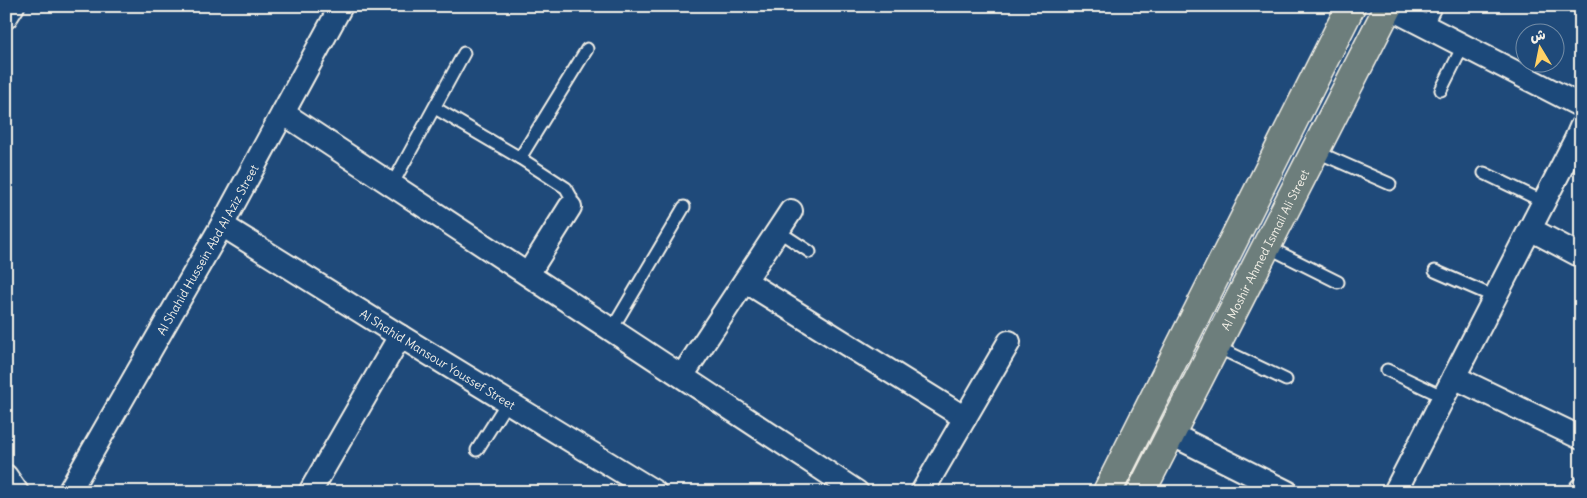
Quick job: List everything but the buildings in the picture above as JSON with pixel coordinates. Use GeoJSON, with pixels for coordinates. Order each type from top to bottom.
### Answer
{"type":"FeatureCollection","features":[{"type":"Feature","properties":{"kind":"main road"},"geometry":{"type":"LineString","coordinates":[[1106,492],[1351,6]]}},
{"type":"Feature","properties":{"kind":"main road","name":"Al Moshir Ahmed Ismail Ali Street"},"geometry":{"type":"LineString","coordinates":[[1141,492],[1388,7]]}},
{"type":"Feature","properties":{"kind":"main road"},"geometry":{"type":"LineString","coordinates":[[1208,292],[1236,305]]}},
{"type":"Feature","properties":{"kind":"street"},"geometry":{"type":"LineString","coordinates":[[6,17],[12,6]]}},
{"type":"Feature","properties":{"kind":"street","name":"Al Shahid Hussein Abd Al Aziz Street"},"geometry":{"type":"LineString","coordinates":[[69,492],[222,225],[341,6]]}},
{"type":"Feature","properties":{"kind":"street"},"geometry":{"type":"LineString","coordinates":[[1388,7],[1581,106]]}},
{"type":"Feature","properties":{"kind":"street"},"geometry":{"type":"LineString","coordinates":[[283,113],[857,492]]}},
{"type":"Feature","properties":{"kind":"street"},"geometry":{"type":"LineString","coordinates":[[1395,492],[1581,127]]}},
{"type":"Feature","properties":{"kind":"street"},"geometry":{"type":"LineString","coordinates":[[528,274],[570,207]]}},
{"type":"Feature","properties":{"kind":"street"},"geometry":{"type":"LineString","coordinates":[[682,376],[791,211]]}},
{"type":"Feature","properties":{"kind":"street","name":"Al Shahid Mansour Youssef Street"},"geometry":{"type":"LineString","coordinates":[[222,225],[655,492]]}},
{"type":"Feature","properties":{"kind":"street"},"geometry":{"type":"LineString","coordinates":[[1530,229],[1581,256]]}},
{"type":"Feature","properties":{"kind":"street"},"geometry":{"type":"LineString","coordinates":[[745,282],[965,418]]}},
{"type":"Feature","properties":{"kind":"street"},"geometry":{"type":"LineString","coordinates":[[318,489],[400,336]]}},
{"type":"Feature","properties":{"kind":"street"},"geometry":{"type":"LineString","coordinates":[[922,492],[1008,342]]}},
{"type":"Feature","properties":{"kind":"street"},"geometry":{"type":"LineString","coordinates":[[1454,377],[1581,438]]}},
{"type":"Feature","properties":{"kind":"street"},"geometry":{"type":"LineString","coordinates":[[1171,434],[1286,492]]}},
{"type":"Feature","properties":{"kind":"street"},"geometry":{"type":"LineString","coordinates":[[6,476],[17,492]]}},
{"type":"Feature","properties":{"kind":"lane"},"geometry":{"type":"LineString","coordinates":[[1426,26],[1436,6]]}},
{"type":"Feature","properties":{"kind":"lane"},"geometry":{"type":"LineString","coordinates":[[1441,90],[1463,46]]}},
{"type":"Feature","properties":{"kind":"lane"},"geometry":{"type":"LineString","coordinates":[[520,158],[587,49]]}},
{"type":"Feature","properties":{"kind":"lane"},"geometry":{"type":"LineString","coordinates":[[392,185],[464,53]]}},
{"type":"Feature","properties":{"kind":"lane"},"geometry":{"type":"LineString","coordinates":[[435,108],[520,158],[566,188],[571,197],[570,207]]}},
{"type":"Feature","properties":{"kind":"lane"},"geometry":{"type":"LineString","coordinates":[[1315,151],[1390,184]]}},
{"type":"Feature","properties":{"kind":"lane"},"geometry":{"type":"LineString","coordinates":[[1484,172],[1544,202]]}},
{"type":"Feature","properties":{"kind":"lane"},"geometry":{"type":"LineString","coordinates":[[612,329],[684,207]]}},
{"type":"Feature","properties":{"kind":"lane"},"geometry":{"type":"LineString","coordinates":[[778,231],[810,252]]}},
{"type":"Feature","properties":{"kind":"lane"},"geometry":{"type":"LineString","coordinates":[[1266,246],[1338,282]]}},
{"type":"Feature","properties":{"kind":"lane"},"geometry":{"type":"LineString","coordinates":[[1435,271],[1495,298]]}},
{"type":"Feature","properties":{"kind":"lane"},"geometry":{"type":"LineString","coordinates":[[1215,346],[1286,380]]}},
{"type":"Feature","properties":{"kind":"lane"},"geometry":{"type":"LineString","coordinates":[[1387,370],[1444,397]]}},
{"type":"Feature","properties":{"kind":"lane"},"geometry":{"type":"LineString","coordinates":[[477,450],[508,401]]}}]}
